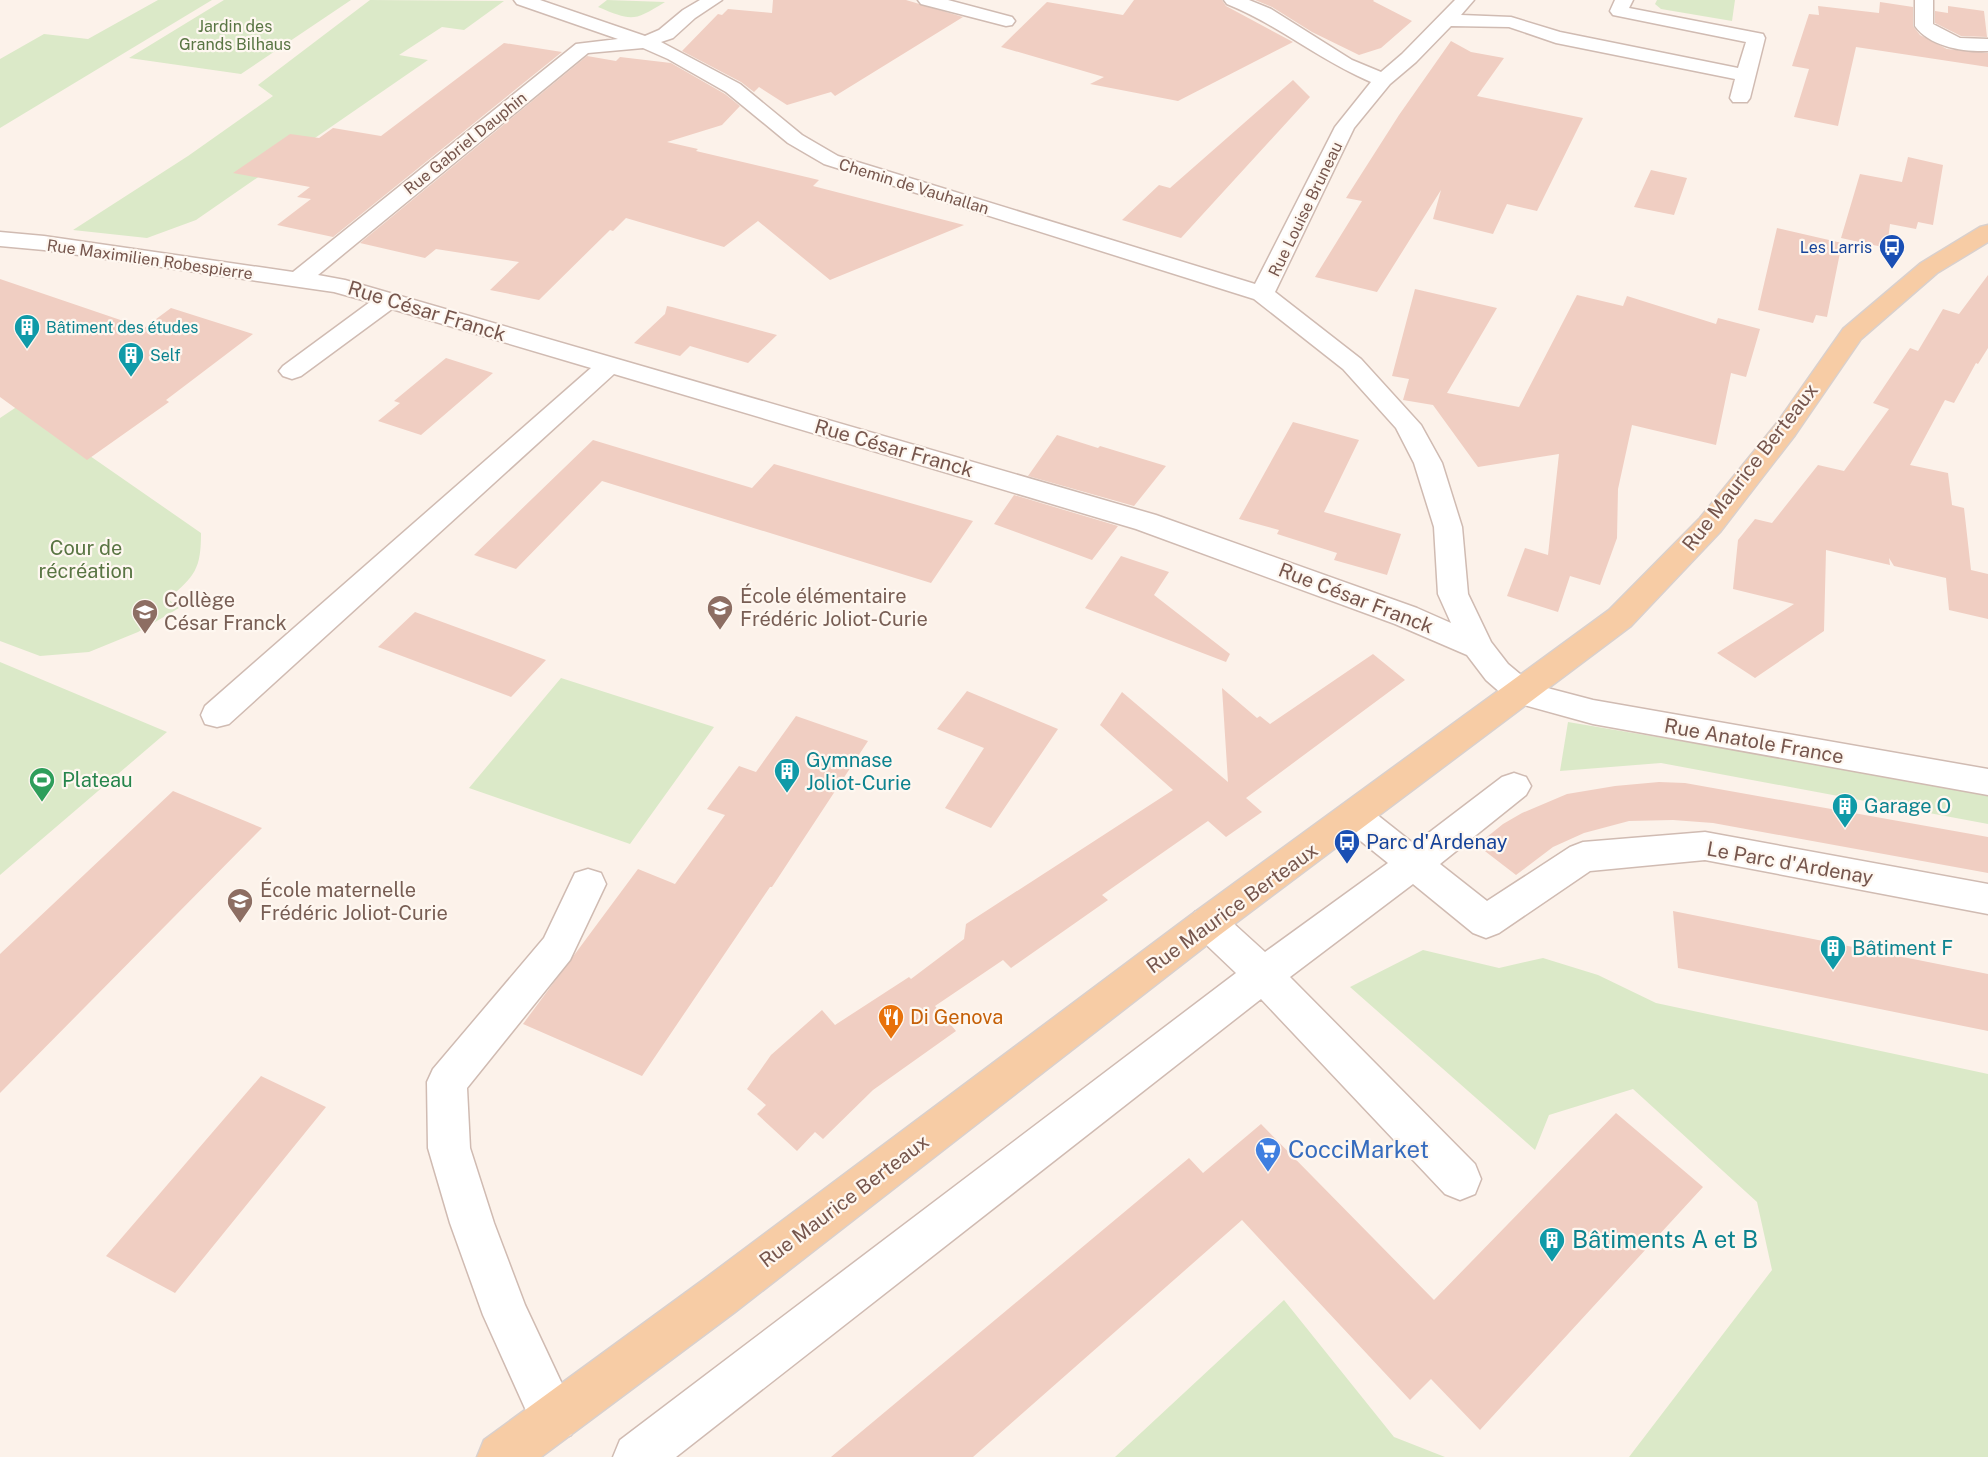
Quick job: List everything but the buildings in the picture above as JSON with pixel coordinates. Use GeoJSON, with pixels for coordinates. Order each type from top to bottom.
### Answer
{"type":"FeatureCollection","features":[{"type":"Feature","properties":{"kind":"main road","name":"Rue Maurice Berteaux"},"geometry":{"type":"LineString","coordinates":[[501,1457],[719,1296],[1208,924],[1620,618],[1710,525],[1786,429],[1852,333],[1929,268],[1988,232]]}},
{"type":"Feature","properties":{"kind":"street","name":"Chemin de Vauhallan"},"geometry":{"type":"LineString","coordinates":[[524,0],[645,42],[675,55],[733,88],[795,139],[831,160],[1262,294]]}},
{"type":"Feature","properties":{"kind":"street"},"geometry":{"type":"LineString","coordinates":[[645,42],[666,34],[689,14],[713,0]]}},
{"type":"Feature","properties":{"kind":"street"},"geometry":{"type":"LineString","coordinates":[[927,0],[1006,21]]}},
{"type":"Feature","properties":{"kind":"street"},"geometry":{"type":"LineString","coordinates":[[1233,0],[1265,13],[1345,64],[1383,80]]}},
{"type":"Feature","properties":{"kind":"street","name":"Rue Louise Bruneau"},"geometry":{"type":"LineString","coordinates":[[1465,0],[1448,20],[1383,80],[1345,127],[1262,294],[1352,364],[1408,425],[1428,463],[1448,527],[1453,594],[1479,647],[1497,672],[1521,693]]}},
{"type":"Feature","properties":{"kind":"street"},"geometry":{"type":"LineString","coordinates":[[1624,0],[1619,11],[1756,38],[1740,98]]}},
{"type":"Feature","properties":{"kind":"street"},"geometry":{"type":"LineString","coordinates":[[1924,0],[1924,26],[1940,39],[1975,46],[1988,45]]}},
{"type":"Feature","properties":{"kind":"street"},"geometry":{"type":"LineString","coordinates":[[1495,7],[1511,22]]}},
{"type":"Feature","properties":{"kind":"street"},"geometry":{"type":"LineString","coordinates":[[1448,20],[1511,22],[1556,37],[1746,75]]}},
{"type":"Feature","properties":{"kind":"street","name":"Rue Gabriel Dauphin"},"geometry":{"type":"LineString","coordinates":[[300,278],[583,48],[645,42]]}},
{"type":"Feature","properties":{"kind":"street","name":"Rue Maximilien Robespierre"},"geometry":{"type":"LineString","coordinates":[[0,239],[300,278]]}},
{"type":"Feature","properties":{"kind":"street","name":"Rue César Franck"},"geometry":{"type":"LineString","coordinates":[[300,278],[337,285],[1146,522],[1406,616],[1479,647]]}},
{"type":"Feature","properties":{"kind":"street"},"geometry":{"type":"LineString","coordinates":[[292,371],[389,300]]}},
{"type":"Feature","properties":{"kind":"street"},"geometry":{"type":"LineString","coordinates":[[217,715],[608,366]]}},
{"type":"Feature","properties":{"kind":"street","name":"Rue Anatole France"},"geometry":{"type":"LineString","coordinates":[[1521,693],[1593,712],[1988,782]]}},
{"type":"Feature","properties":{"kind":"street"},"geometry":{"type":"LineString","coordinates":[[637,1457],[1262,974],[1415,863],[1514,786]]}},
{"type":"Feature","properties":{"kind":"street"},"geometry":{"type":"LineString","coordinates":[[1354,816],[1415,863]]}},
{"type":"Feature","properties":{"kind":"street","name":"Le Parc d'Ardenay"},"geometry":{"type":"LineString","coordinates":[[1415,863],[1486,922],[1583,857],[1705,846],[1988,899]]}},
{"type":"Feature","properties":{"kind":"street"},"geometry":{"type":"LineString","coordinates":[[554,1418],[506,1315],[472,1223],[449,1148],[447,1082],[557,949],[588,884]]}},
{"type":"Feature","properties":{"kind":"street"},"geometry":{"type":"LineString","coordinates":[[1208,924],[1262,974],[1460,1179]]}},
{"type":"Feature","properties":{"kind":"green space"},"geometry":{"type":"Polygon","coordinates":[[[158,0],[212,0],[0,128],[0,59],[44,34],[88,39],[158,0]]]}},
{"type":"Feature","properties":{"kind":"green space","name":"Jardin des Grands Bilhaus"},"geometry":{"type":"Polygon","coordinates":[[[224,0],[351,0],[241,74],[129,58],[224,0]]]}},
{"type":"Feature","properties":{"kind":"green space"},"geometry":{"type":"Polygon","coordinates":[[[370,0],[504,1],[464,30],[442,27],[399,55],[428,60],[196,220],[147,238],[73,230],[188,156],[273,96],[258,85],[370,0]]]}},
{"type":"Feature","properties":{"kind":"green space"},"geometry":{"type":"Polygon","coordinates":[[[607,0],[665,2],[639,16],[626,17],[598,7],[607,0]]]}},
{"type":"Feature","properties":{"kind":"green space"},"geometry":{"type":"Polygon","coordinates":[[[1657,0],[1735,0],[1732,21],[1661,9],[1655,4],[1657,0]]]}},
{"type":"Feature","properties":{"kind":"green space","name":"Cour de récréation"},"geometry":{"type":"Polygon","coordinates":[[[18,406],[201,533],[200,555],[195,571],[185,584],[168,599],[179,608],[138,632],[89,652],[40,656],[0,641],[0,418],[18,406]]]}},
{"type":"Feature","properties":{"kind":"green space","name":"Plateau"},"geometry":{"type":"Polygon","coordinates":[[[0,662],[167,732],[0,875],[0,662]]]}},
{"type":"Feature","properties":{"kind":"green space"},"geometry":{"type":"Polygon","coordinates":[[[561,678],[714,727],[630,844],[469,788],[561,678]]]}},
{"type":"Feature","properties":{"kind":"green space"},"geometry":{"type":"Polygon","coordinates":[[[1568,722],[1988,793],[1988,824],[1661,763],[1560,771],[1568,722]]]}},
{"type":"Feature","properties":{"kind":"green space"},"geometry":{"type":"Polygon","coordinates":[[[1423,950],[1499,968],[1543,958],[1598,975],[1656,1003],[1988,1074],[1988,1457],[1629,1457],[1772,1270],[1757,1202],[1633,1089],[1549,1115],[1535,1150],[1350,987],[1423,950]]]}},
{"type":"Feature","properties":{"kind":"green space"},"geometry":{"type":"Polygon","coordinates":[[[1284,1300],[1394,1437],[1445,1457],[1115,1457],[1284,1300]]]}},
{"type":"Feature","properties":{"kind":"place","name":"Les Larris"},"geometry":{"type":"Point","coordinates":[1892,270]}},
{"type":"Feature","properties":{"kind":"place","name":"Bâtiment des études"},"geometry":{"type":"Point","coordinates":[27,350]}},
{"type":"Feature","properties":{"kind":"place","name":"Self"},"geometry":{"type":"Point","coordinates":[131,378]}},
{"type":"Feature","properties":{"kind":"place","name":"École élémentaire Frédéric Joliot-Curie"},"geometry":{"type":"Point","coordinates":[720,631]}},
{"type":"Feature","properties":{"kind":"place","name":"Collège César Franck"},"geometry":{"type":"Point","coordinates":[145,635]}},
{"type":"Feature","properties":{"kind":"place","name":"Gymnase Joliot-Curie"},"geometry":{"type":"Point","coordinates":[787,794]}},
{"type":"Feature","properties":{"kind":"place","name":"Plateau"},"geometry":{"type":"Point","coordinates":[42,803]}},
{"type":"Feature","properties":{"kind":"place","name":"Garage O"},"geometry":{"type":"Point","coordinates":[1845,829]}},
{"type":"Feature","properties":{"kind":"place","name":"Parc d'Ardenay"},"geometry":{"type":"Point","coordinates":[1347,865]}},
{"type":"Feature","properties":{"kind":"place","name":"École maternelle Frédéric Joliot-Curie"},"geometry":{"type":"Point","coordinates":[240,924]}},
{"type":"Feature","properties":{"kind":"place","name":"Bâtiment F"},"geometry":{"type":"Point","coordinates":[1833,971]}},
{"type":"Feature","properties":{"kind":"place","name":"Di Genova"},"geometry":{"type":"Point","coordinates":[891,1040]}},
{"type":"Feature","properties":{"kind":"place","name":"CocciMarket"},"geometry":{"type":"Point","coordinates":[1268,1173]}},
{"type":"Feature","properties":{"kind":"place","name":"Bâtiments A et B"},"geometry":{"type":"Point","coordinates":[1552,1263]}}]}
